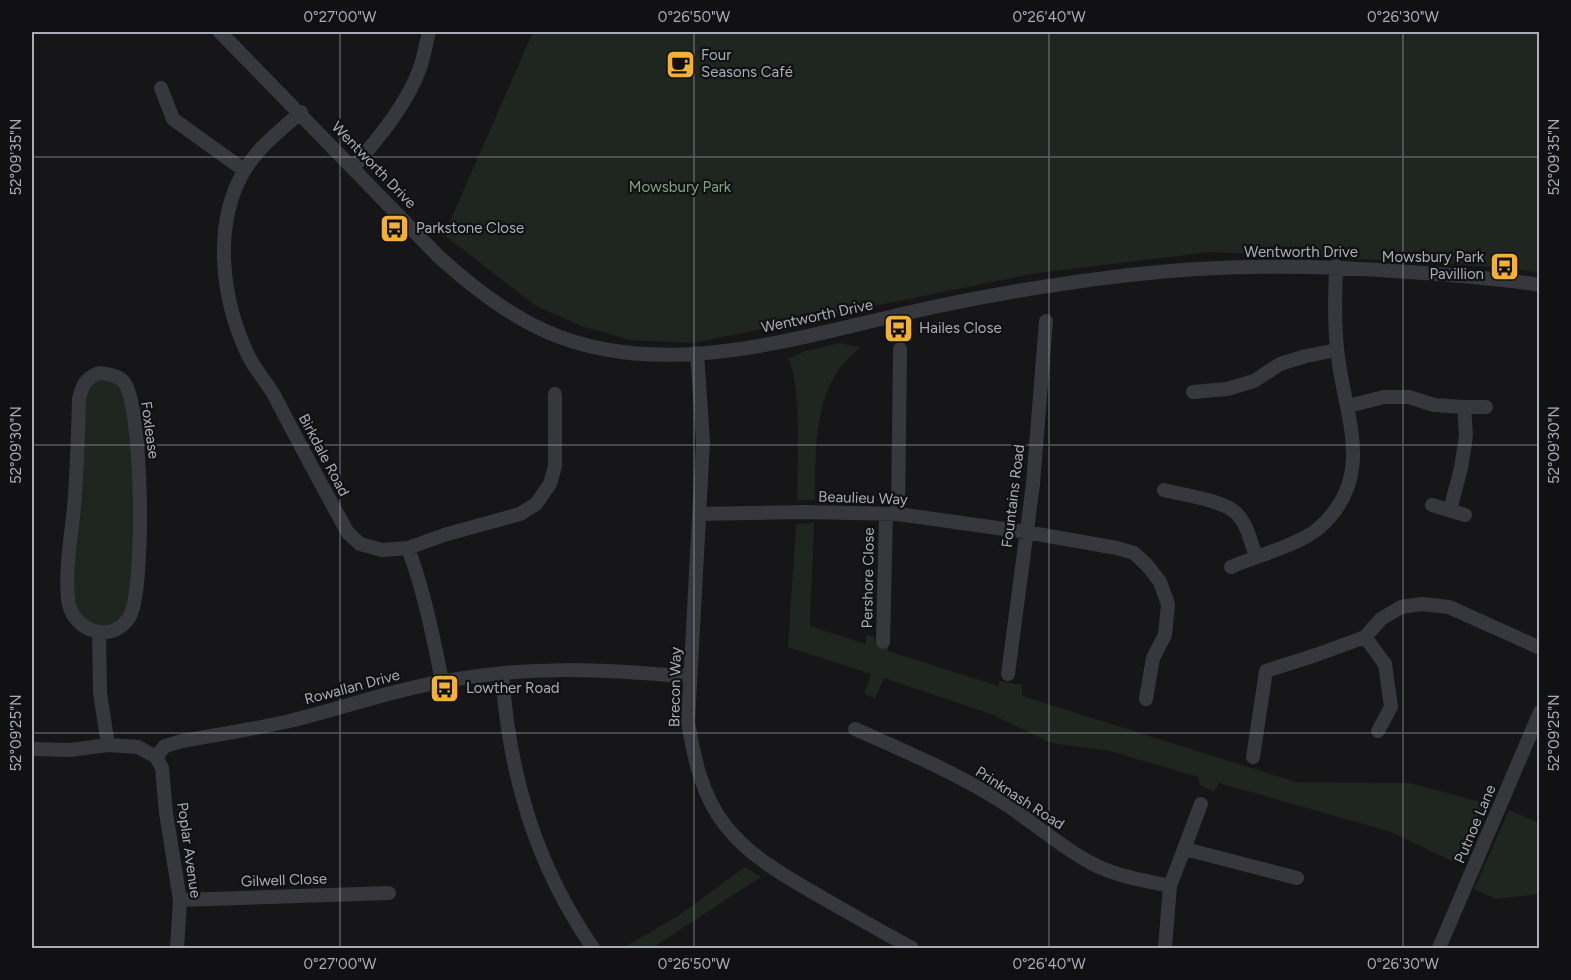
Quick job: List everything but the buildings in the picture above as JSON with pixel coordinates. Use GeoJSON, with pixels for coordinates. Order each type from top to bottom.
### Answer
{"type":"FeatureCollection","features":[{"type":"Feature","properties":{"kind":"street","name":"Wentworth Drive"},"geometry":{"type":"LineString","coordinates":[[220,32],[301,112],[438,256],[465,280],[504,308],[545,331],[616,351],[655,355],[751,347],[1044,286],[1134,274],[1222,268],[1336,266],[1500,278],[1539,285]]}},
{"type":"Feature","properties":{"kind":"street"},"geometry":{"type":"LineString","coordinates":[[353,168],[384,131],[408,95],[421,66],[429,32]]}},
{"type":"Feature","properties":{"kind":"street"},"geometry":{"type":"LineString","coordinates":[[161,88],[167,123],[244,170]]}},
{"type":"Feature","properties":{"kind":"street","name":"Birkdale Road"},"geometry":{"type":"LineString","coordinates":[[301,112],[263,147],[244,170],[230,204],[225,245],[226,273],[234,322],[249,357],[271,389],[348,533],[360,544],[382,550],[408,548],[444,535],[520,514],[536,504],[550,484],[555,466],[555,393]]}},
{"type":"Feature","properties":{"kind":"street"},"geometry":{"type":"LineString","coordinates":[[1231,567],[1288,545],[1317,530],[1333,513],[1347,489],[1352,470],[1354,446],[1337,350],[1336,266]]}},
{"type":"Feature","properties":{"kind":"street","name":"Fountains Road"},"geometry":{"type":"LineString","coordinates":[[1008,674],[1033,484],[1046,321]]}},
{"type":"Feature","properties":{"kind":"street"},"geometry":{"type":"LineString","coordinates":[[892,514],[900,349]]}},
{"type":"Feature","properties":{"kind":"street"},"geometry":{"type":"LineString","coordinates":[[1193,392],[1227,389],[1254,381],[1280,364],[1337,350]]}},
{"type":"Feature","properties":{"kind":"street","name":"Brecon Way"},"geometry":{"type":"LineString","coordinates":[[697,353],[702,442],[688,722],[701,780],[724,825],[742,844],[798,884],[912,948]]}},
{"type":"Feature","properties":{"kind":"street","name":"Foxlease"},"geometry":{"type":"LineString","coordinates":[[99,373],[110,374],[122,380],[128,389],[138,446],[140,486],[140,537],[135,601],[129,616],[122,625],[113,630],[99,632],[77,623],[71,614],[67,584],[75,491],[79,399],[81,388],[87,378],[99,373]]}},
{"type":"Feature","properties":{"kind":"street"},"geometry":{"type":"LineString","coordinates":[[1348,406],[1384,397],[1409,398],[1434,405],[1486,407]]}},
{"type":"Feature","properties":{"kind":"street"},"geometry":{"type":"LineString","coordinates":[[1450,510],[1461,468],[1466,436],[1464,407]]}},
{"type":"Feature","properties":{"kind":"street"},"geometry":{"type":"LineString","coordinates":[[1164,490],[1226,506],[1237,513],[1256,556]]}},
{"type":"Feature","properties":{"kind":"street"},"geometry":{"type":"LineString","coordinates":[[1432,505],[1465,515]]}},
{"type":"Feature","properties":{"kind":"street","name":"Beaulieu Way"},"geometry":{"type":"LineString","coordinates":[[699,514],[892,514],[1026,531],[1117,548],[1134,554],[1147,565],[1160,582],[1168,604],[1165,635],[1153,658],[1146,699]]}},
{"type":"Feature","properties":{"kind":"street","name":"Pershore Close"},"geometry":{"type":"LineString","coordinates":[[883,642],[892,514]]}},
{"type":"Feature","properties":{"kind":"street"},"geometry":{"type":"LineString","coordinates":[[408,548],[418,574],[442,681]]}},
{"type":"Feature","properties":{"kind":"street"},"geometry":{"type":"LineString","coordinates":[[1253,757],[1249,734],[1259,671],[1316,655],[1365,637],[1381,620],[1401,607],[1422,604],[1449,607],[1539,648]]}},
{"type":"Feature","properties":{"kind":"street"},"geometry":{"type":"LineString","coordinates":[[99,632],[100,693],[108,745]]}},
{"type":"Feature","properties":{"kind":"street"},"geometry":{"type":"LineString","coordinates":[[1365,637],[1385,664],[1388,685],[1391,707],[1378,731]]}},
{"type":"Feature","properties":{"kind":"street","name":"Rowallan Drive"},"geometry":{"type":"LineString","coordinates":[[156,757],[165,746],[182,741],[290,721],[442,681],[540,669],[611,669],[690,677]]}},
{"type":"Feature","properties":{"kind":"street"},"geometry":{"type":"LineString","coordinates":[[502,673],[505,713],[524,806],[558,891],[593,948]]}},
{"type":"Feature","properties":{"kind":"street","name":"Putnoe Lane"},"geometry":{"type":"LineString","coordinates":[[1439,948],[1539,712]]}},
{"type":"Feature","properties":{"kind":"street","name":"Prinknash Road"},"geometry":{"type":"LineString","coordinates":[[855,729],[938,766],[1007,805],[1061,845],[1092,864],[1126,877],[1170,886]]}},
{"type":"Feature","properties":{"kind":"street"},"geometry":{"type":"LineString","coordinates":[[32,749],[70,750],[108,745],[138,747],[156,757]]}},
{"type":"Feature","properties":{"kind":"street","name":"Poplar Avenue"},"geometry":{"type":"LineString","coordinates":[[156,757],[162,768],[166,813],[180,900],[177,948]]}},
{"type":"Feature","properties":{"kind":"street"},"geometry":{"type":"LineString","coordinates":[[1165,948],[1170,886],[1201,804]]}},
{"type":"Feature","properties":{"kind":"street"},"geometry":{"type":"LineString","coordinates":[[1185,849],[1297,878]]}},
{"type":"Feature","properties":{"kind":"street","name":"Gilwell Close"},"geometry":{"type":"LineString","coordinates":[[180,900],[389,892]]}},
{"type":"Feature","properties":{"kind":"green space","name":"Mowsbury Park"},"geometry":{"type":"Polygon","coordinates":[[[533,32],[1539,32],[1539,273],[1513,268],[1211,252],[1037,273],[693,343],[629,340],[582,326],[536,306],[444,235],[533,32]]]}},
{"type":"Feature","properties":{"kind":"green space"},"geometry":{"type":"Polygon","coordinates":[[[839,343],[860,347],[837,372],[824,402],[817,434],[815,500],[797,500],[797,406],[788,359],[805,351],[839,343]]]}},
{"type":"Feature","properties":{"kind":"green space"},"geometry":{"type":"Polygon","coordinates":[[[101,377],[116,381],[124,393],[131,437],[134,508],[132,577],[128,602],[122,617],[115,623],[106,625],[88,624],[73,607],[85,398],[90,385],[101,377]]]}},
{"type":"Feature","properties":{"kind":"green space"},"geometry":{"type":"Polygon","coordinates":[[[814,523],[810,626],[866,644],[866,635],[874,636],[876,645],[888,646],[888,651],[998,686],[1000,681],[1022,685],[1022,696],[1296,782],[1410,783],[1484,803],[1456,863],[1391,832],[1219,783],[1214,792],[1200,785],[1198,777],[1110,751],[1051,743],[991,714],[884,678],[875,698],[864,694],[871,674],[788,647],[796,524],[814,523]]]}},
{"type":"Feature","properties":{"kind":"green space"},"geometry":{"type":"Polygon","coordinates":[[[1509,810],[1539,823],[1539,894],[1496,899],[1474,889],[1509,810]]]}},
{"type":"Feature","properties":{"kind":"green space"},"geometry":{"type":"Polygon","coordinates":[[[745,867],[761,877],[652,948],[623,948],[678,916],[745,867]]]}},
{"type":"Feature","properties":{"kind":"place","name":"Four Seasons Café"},"geometry":{"type":"Point","coordinates":[680,64]}},
{"type":"Feature","properties":{"kind":"place","name":"Parkstone Close"},"geometry":{"type":"Point","coordinates":[395,228]}},
{"type":"Feature","properties":{"kind":"place","name":"Mowsbury Park Pavillion"},"geometry":{"type":"Point","coordinates":[1505,266]}},
{"type":"Feature","properties":{"kind":"place","name":"Hailes Close"},"geometry":{"type":"Point","coordinates":[898,328]}},
{"type":"Feature","properties":{"kind":"place","name":"Lowther Road"},"geometry":{"type":"Point","coordinates":[445,688]}}]}
